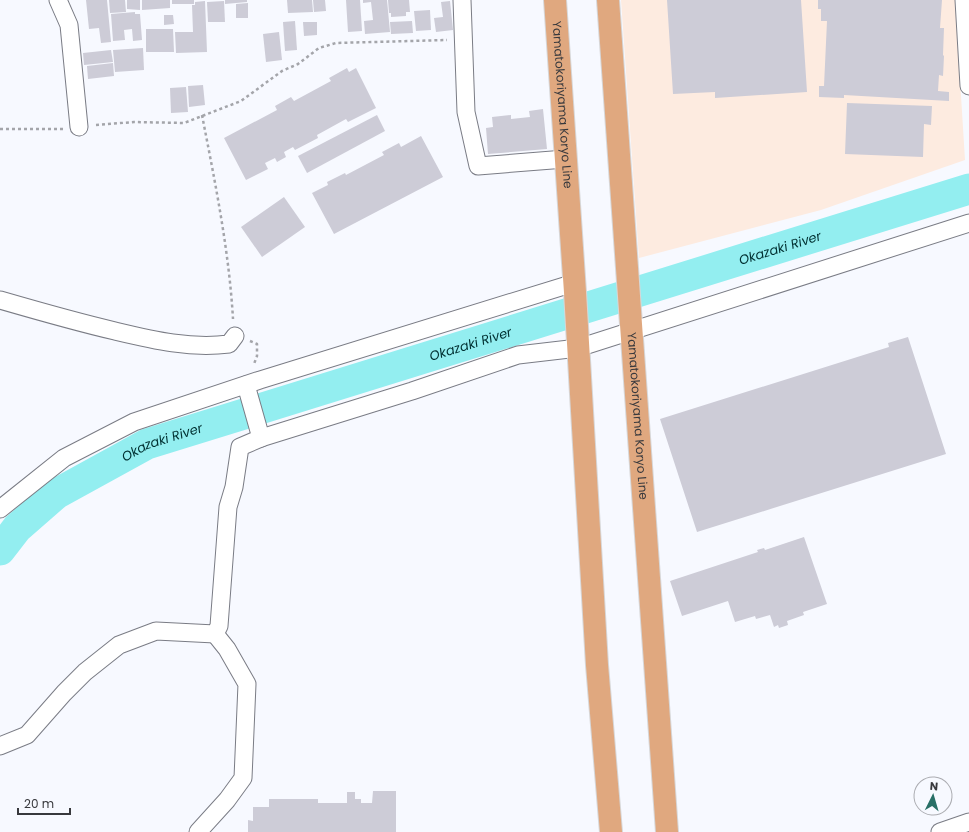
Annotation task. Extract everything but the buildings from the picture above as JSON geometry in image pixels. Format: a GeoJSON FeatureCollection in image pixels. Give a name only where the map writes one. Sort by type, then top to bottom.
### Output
{"type":"FeatureCollection","features":[{"type":"Feature","properties":{"kind":"main road","name":"Yamatokoriyama Koryo Line"},"geometry":{"type":"LineString","coordinates":[[555,0],[597,665],[611,832]]}},
{"type":"Feature","properties":{"kind":"main road","name":"Yamatokoriyama Koryo Line"},"geometry":{"type":"LineString","coordinates":[[608,0],[666,832]]}},
{"type":"Feature","properties":{"kind":"street"},"geometry":{"type":"LineString","coordinates":[[58,0],[69,25],[79,126]]}},
{"type":"Feature","properties":{"kind":"street"},"geometry":{"type":"LineString","coordinates":[[462,0],[466,112],[478,166],[565,159]]}},
{"type":"Feature","properties":{"kind":"street"},"geometry":{"type":"LineString","coordinates":[[964,0],[969,86]]}},
{"type":"Feature","properties":{"kind":"street"},"geometry":{"type":"LineString","coordinates":[[214,634],[220,626],[228,507],[234,487],[240,447],[261,438],[412,391],[518,355],[577,343],[969,223]]}},
{"type":"Feature","properties":{"kind":"street"},"geometry":{"type":"LineString","coordinates":[[0,509],[64,458],[108,434],[134,422],[246,386],[260,380],[574,288]]}},
{"type":"Feature","properties":{"kind":"street"},"geometry":{"type":"LineString","coordinates":[[0,300],[57,317],[180,345],[211,346],[229,344],[234,336]]}},
{"type":"Feature","properties":{"kind":"street"},"geometry":{"type":"LineString","coordinates":[[246,386],[261,438]]}},
{"type":"Feature","properties":{"kind":"street"},"geometry":{"type":"LineString","coordinates":[[0,746],[27,735],[64,693],[85,672],[119,645],[156,631],[214,634],[227,649],[247,684],[243,778],[227,800],[198,832]]}},
{"type":"Feature","properties":{"kind":"street"},"geometry":{"type":"LineString","coordinates":[[940,832],[969,822]]}},
{"type":"Feature","properties":{"kind":"path"},"geometry":{"type":"LineString","coordinates":[[0,128],[68,129],[79,126],[134,122],[184,123],[241,101],[282,70],[298,64],[319,48],[336,43],[464,40]]}},
{"type":"Feature","properties":{"kind":"path"},"geometry":{"type":"LineString","coordinates":[[202,115],[220,211],[232,291],[234,336],[257,344],[257,356],[246,386]]}},
{"type":"Feature","properties":{"kind":"shaded area"},"geometry":{"type":"Polygon","coordinates":[[[621,0],[955,0],[965,160],[821,210],[639,258],[621,0]]]}},
{"type":"Feature","properties":{"kind":"waterway","name":"Okazaki River"},"geometry":{"type":"LineString","coordinates":[[0,550],[17,528],[56,494],[147,444],[969,189]]}}]}
